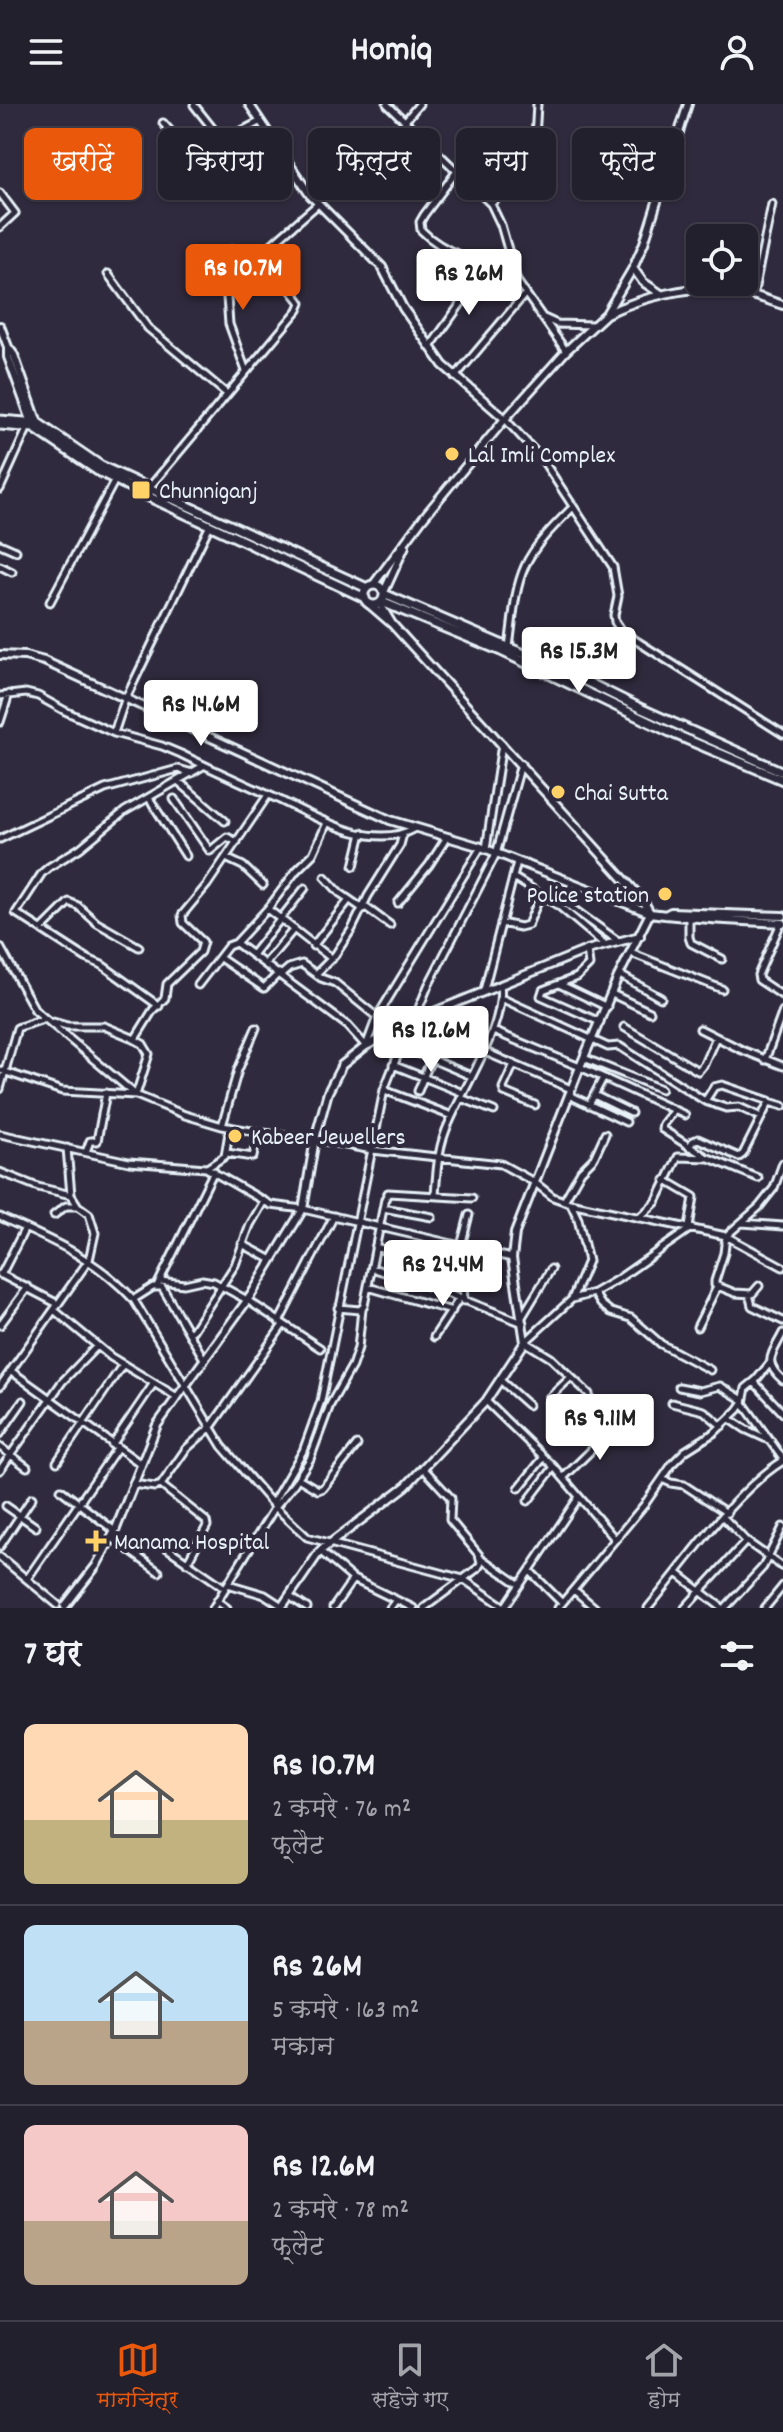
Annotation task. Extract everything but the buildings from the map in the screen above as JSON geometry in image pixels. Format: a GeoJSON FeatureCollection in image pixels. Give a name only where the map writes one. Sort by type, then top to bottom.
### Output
{"type":"FeatureCollection","features":[{"type":"Feature","properties":{"kind":"main road"},"geometry":{"type":"LineString","coordinates":[[0,422],[35,427],[210,525],[378,599],[505,647],[783,780]]}},
{"type":"Feature","properties":{"kind":"main road"},"geometry":{"type":"LineString","coordinates":[[35,427],[115,480],[370,587],[379,587],[378,599]]}},
{"type":"Feature","properties":{"kind":"main road"},"geometry":{"type":"LineString","coordinates":[[370,587],[378,599]]}},
{"type":"Feature","properties":{"kind":"main road"},"geometry":{"type":"LineString","coordinates":[[725,752],[783,772]]}},
{"type":"Feature","properties":{"kind":"street"},"geometry":{"type":"LineString","coordinates":[[249,104],[318,204],[382,267],[403,308],[430,347],[455,377],[505,419],[537,453],[615,572],[618,596],[614,615],[621,631],[783,734]]}},
{"type":"Feature","properties":{"kind":"street"},"geometry":{"type":"LineString","coordinates":[[387,104],[456,170]]}},
{"type":"Feature","properties":{"kind":"street"},"geometry":{"type":"LineString","coordinates":[[406,120],[419,104]]}},
{"type":"Feature","properties":{"kind":"street"},"geometry":{"type":"LineString","coordinates":[[491,204],[534,157],[537,104]]}},
{"type":"Feature","properties":{"kind":"street"},"geometry":{"type":"LineString","coordinates":[[606,314],[644,243],[688,104]]}},
{"type":"Feature","properties":{"kind":"street"},"geometry":{"type":"LineString","coordinates":[[194,105],[212,128]]}},
{"type":"Feature","properties":{"kind":"street"},"geometry":{"type":"LineString","coordinates":[[248,128],[259,122]]}},
{"type":"Feature","properties":{"kind":"street"},"geometry":{"type":"LineString","coordinates":[[163,123],[167,128]]}},
{"type":"Feature","properties":{"kind":"street"},"geometry":{"type":"LineString","coordinates":[[456,172],[424,215],[420,222],[421,230],[464,258],[514,270]]}},
{"type":"Feature","properties":{"kind":"street"},"geometry":{"type":"LineString","coordinates":[[0,193],[15,213],[0,227]]}},
{"type":"Feature","properties":{"kind":"street"},"geometry":{"type":"LineString","coordinates":[[487,200],[501,225],[514,270],[525,294],[566,351]]}},
{"type":"Feature","properties":{"kind":"street"},"geometry":{"type":"LineString","coordinates":[[147,492],[301,306],[265,257],[268,249],[318,204]]}},
{"type":"Feature","properties":{"kind":"street"},"geometry":{"type":"LineString","coordinates":[[758,272],[772,204]]}},
{"type":"Feature","properties":{"kind":"street"},"geometry":{"type":"LineString","coordinates":[[233,249],[220,270],[226,284],[229,324],[246,372]]}},
{"type":"Feature","properties":{"kind":"street"},"geometry":{"type":"LineString","coordinates":[[633,268],[643,282],[661,294]]}},
{"type":"Feature","properties":{"kind":"street"},"geometry":{"type":"LineString","coordinates":[[430,347],[484,271]]}},
{"type":"Feature","properties":{"kind":"street"},"geometry":{"type":"LineString","coordinates":[[108,274],[148,328],[227,394]]}},
{"type":"Feature","properties":{"kind":"street"},"geometry":{"type":"LineString","coordinates":[[370,587],[505,419],[593,325],[606,314],[633,302],[661,294],[686,292]]}},
{"type":"Feature","properties":{"kind":"street"},"geometry":{"type":"LineString","coordinates":[[455,377],[525,294]]}},
{"type":"Feature","properties":{"kind":"street"},"geometry":{"type":"LineString","coordinates":[[753,296],[783,305]]}},
{"type":"Feature","properties":{"kind":"street"},"geometry":{"type":"LineString","coordinates":[[543,318],[557,324],[593,325]]}},
{"type":"Feature","properties":{"kind":"street"},"geometry":{"type":"LineString","coordinates":[[0,326],[8,347],[8,357],[35,427],[0,489]]}},
{"type":"Feature","properties":{"kind":"street"},"geometry":{"type":"LineString","coordinates":[[50,602],[115,480]]}},
{"type":"Feature","properties":{"kind":"street"},"geometry":{"type":"LineString","coordinates":[[505,647],[524,568],[554,526],[573,507]]}},
{"type":"Feature","properties":{"kind":"street"},"geometry":{"type":"LineString","coordinates":[[114,733],[125,700],[210,525]]}},
{"type":"Feature","properties":{"kind":"street"},"geometry":{"type":"LineString","coordinates":[[406,542],[378,599],[392,624],[643,900],[650,913]]}},
{"type":"Feature","properties":{"kind":"street"},"geometry":{"type":"LineString","coordinates":[[0,544],[16,551]]}},
{"type":"Feature","properties":{"kind":"street"},"geometry":{"type":"LineString","coordinates":[[0,566],[12,572]]}},
{"type":"Feature","properties":{"kind":"street"},"geometry":{"type":"LineString","coordinates":[[0,655],[44,661],[390,820],[483,848],[650,913],[689,918],[782,921]]}},
{"type":"Feature","properties":{"kind":"street"},"geometry":{"type":"LineString","coordinates":[[0,722],[9,693]]}},
{"type":"Feature","properties":{"kind":"street"},"geometry":{"type":"LineString","coordinates":[[0,696],[26,693],[38,696],[114,733],[162,746],[327,823],[382,836],[403,834],[415,827]]}},
{"type":"Feature","properties":{"kind":"street"},"geometry":{"type":"LineString","coordinates":[[366,1046],[377,1017],[483,848],[502,743]]}},
{"type":"Feature","properties":{"kind":"street"},"geometry":{"type":"LineString","coordinates":[[213,1608],[274,1506],[313,1426],[327,1377],[338,1308],[384,1090],[411,1021],[496,854],[521,764]]}},
{"type":"Feature","properties":{"kind":"street"},"geometry":{"type":"LineString","coordinates":[[159,1006],[102,965],[16,913],[42,873],[80,848],[125,811],[204,765]]}},
{"type":"Feature","properties":{"kind":"street"},"geometry":{"type":"LineString","coordinates":[[0,839],[105,789],[178,769],[192,773]]}},
{"type":"Feature","properties":{"kind":"street"},"geometry":{"type":"LineString","coordinates":[[178,781],[225,821]]}},
{"type":"Feature","properties":{"kind":"street"},"geometry":{"type":"LineString","coordinates":[[132,1038],[135,1039],[153,1010],[165,998],[167,984],[200,952],[203,942],[183,923],[182,915],[226,858],[268,795]]}},
{"type":"Feature","properties":{"kind":"street"},"geometry":{"type":"LineString","coordinates":[[149,798],[186,856]]}},
{"type":"Feature","properties":{"kind":"street"},"geometry":{"type":"LineString","coordinates":[[174,799],[210,851],[227,837],[237,842]]}},
{"type":"Feature","properties":{"kind":"street"},"geometry":{"type":"LineString","coordinates":[[198,985],[231,943],[236,943],[268,909],[313,854],[327,823]]}},
{"type":"Feature","properties":{"kind":"street"},"geometry":{"type":"LineString","coordinates":[[354,866],[362,833]]}},
{"type":"Feature","properties":{"kind":"street"},"geometry":{"type":"LineString","coordinates":[[316,974],[332,959],[400,845],[403,834]]}},
{"type":"Feature","properties":{"kind":"street"},"geometry":{"type":"LineString","coordinates":[[398,903],[447,837]]}},
{"type":"Feature","properties":{"kind":"street"},"geometry":{"type":"LineString","coordinates":[[226,858],[243,866],[263,885]]}},
{"type":"Feature","properties":{"kind":"street"},"geometry":{"type":"LineString","coordinates":[[484,990],[517,862]]}},
{"type":"Feature","properties":{"kind":"street"},"geometry":{"type":"LineString","coordinates":[[325,877],[349,900],[390,925]]}},
{"type":"Feature","properties":{"kind":"street"},"geometry":{"type":"LineString","coordinates":[[513,877],[559,906],[604,944]]}},
{"type":"Feature","properties":{"kind":"street"},"geometry":{"type":"LineString","coordinates":[[572,884],[565,903],[618,941]]}},
{"type":"Feature","properties":{"kind":"street"},"geometry":{"type":"LineString","coordinates":[[252,955],[305,888]]}},
{"type":"Feature","properties":{"kind":"street"},"geometry":{"type":"LineString","coordinates":[[501,923],[520,927],[528,925],[541,894]]}},
{"type":"Feature","properties":{"kind":"street"},"geometry":{"type":"LineString","coordinates":[[313,946],[349,900]]}},
{"type":"Feature","properties":{"kind":"street"},"geometry":{"type":"LineString","coordinates":[[42,929],[69,902],[97,923],[139,947]]}},
{"type":"Feature","properties":{"kind":"street"},"geometry":{"type":"LineString","coordinates":[[268,909],[332,959]]}},
{"type":"Feature","properties":{"kind":"street"},"geometry":{"type":"LineString","coordinates":[[665,915],[685,912],[782,921]]}},
{"type":"Feature","properties":{"kind":"street"},"geometry":{"type":"LineString","coordinates":[[525,1342],[512,1258],[515,1233],[580,1067],[650,913]]}},
{"type":"Feature","properties":{"kind":"street"},"geometry":{"type":"LineString","coordinates":[[689,918],[691,943],[722,959]]}},
{"type":"Feature","properties":{"kind":"street"},"geometry":{"type":"LineString","coordinates":[[782,921],[758,975],[759,980],[783,996]]}},
{"type":"Feature","properties":{"kind":"street"},"geometry":{"type":"LineString","coordinates":[[265,964],[294,929]]}},
{"type":"Feature","properties":{"kind":"street"},"geometry":{"type":"LineString","coordinates":[[0,1557],[61,1607],[96,1566],[114,1534],[157,1425],[247,1300],[303,1209],[315,1139],[335,1075],[342,1065],[366,1046],[411,1021],[587,950],[640,936]]}},
{"type":"Feature","properties":{"kind":"street"},"geometry":{"type":"LineString","coordinates":[[236,943],[348,1026],[366,1046]]}},
{"type":"Feature","properties":{"kind":"street"},"geometry":{"type":"LineString","coordinates":[[0,947],[35,1010],[136,1095],[222,1126],[372,1150],[501,1164],[534,1182],[553,1197],[726,1236],[783,1267]]}},
{"type":"Feature","properties":{"kind":"street"},"geometry":{"type":"LineString","coordinates":[[587,950],[590,958],[588,968],[577,977],[543,990],[541,996],[600,1022]]}},
{"type":"Feature","properties":{"kind":"street"},"geometry":{"type":"LineString","coordinates":[[631,953],[722,989]]}},
{"type":"Feature","properties":{"kind":"street"},"geometry":{"type":"LineString","coordinates":[[220,958],[264,988],[280,974],[300,964],[335,983],[377,1017]]}},
{"type":"Feature","properties":{"kind":"street"},"geometry":{"type":"LineString","coordinates":[[620,975],[661,998]]}},
{"type":"Feature","properties":{"kind":"street"},"geometry":{"type":"LineString","coordinates":[[435,1195],[438,1156],[452,1116],[493,1031],[503,999],[500,984]]}},
{"type":"Feature","properties":{"kind":"street"},"geometry":{"type":"LineString","coordinates":[[558,984],[607,1007]]}},
{"type":"Feature","properties":{"kind":"street"},"geometry":{"type":"LineString","coordinates":[[612,994],[650,1012]]}},
{"type":"Feature","properties":{"kind":"street"},"geometry":{"type":"LineString","coordinates":[[503,999],[608,1047],[619,1046],[705,1101],[726,1108],[739,1107],[761,1117]]}},
{"type":"Feature","properties":{"kind":"street"},"geometry":{"type":"LineString","coordinates":[[765,1060],[783,1011]]}},
{"type":"Feature","properties":{"kind":"street"},"geometry":{"type":"LineString","coordinates":[[0,1089],[17,1028],[48,1020],[67,1026],[104,1026],[143,1044],[149,1054],[136,1095]]}},
{"type":"Feature","properties":{"kind":"street"},"geometry":{"type":"LineString","coordinates":[[624,1027],[698,1071],[716,1037]]}},
{"type":"Feature","properties":{"kind":"street"},"geometry":{"type":"LineString","coordinates":[[222,1126],[238,1070],[256,1028]]}},
{"type":"Feature","properties":{"kind":"street"},"geometry":{"type":"LineString","coordinates":[[700,1029],[783,1066]]}},
{"type":"Feature","properties":{"kind":"street"},"geometry":{"type":"LineString","coordinates":[[493,1031],[685,1115]]}},
{"type":"Feature","properties":{"kind":"street"},"geometry":{"type":"LineString","coordinates":[[401,1046],[471,1076]]}},
{"type":"Feature","properties":{"kind":"street"},"geometry":{"type":"LineString","coordinates":[[483,1051],[626,1122]]}},
{"type":"Feature","properties":{"kind":"street"},"geometry":{"type":"LineString","coordinates":[[584,1058],[661,1089]]}},
{"type":"Feature","properties":{"kind":"street"},"geometry":{"type":"LineString","coordinates":[[418,1091],[431,1059]]}},
{"type":"Feature","properties":{"kind":"street"},"geometry":{"type":"LineString","coordinates":[[514,1064],[504,1092],[535,1105]]}},
{"type":"Feature","properties":{"kind":"street"},"geometry":{"type":"LineString","coordinates":[[393,1065],[494,1111]]}},
{"type":"Feature","properties":{"kind":"street"},"geometry":{"type":"LineString","coordinates":[[3,1070],[62,1091],[136,1095]]}},
{"type":"Feature","properties":{"kind":"street"},"geometry":{"type":"LineString","coordinates":[[589,1105],[603,1078]]}},
{"type":"Feature","properties":{"kind":"street"},"geometry":{"type":"LineString","coordinates":[[705,1101],[714,1087],[722,1085],[783,1106]]}},
{"type":"Feature","properties":{"kind":"street"},"geometry":{"type":"LineString","coordinates":[[384,1090],[452,1116]]}},
{"type":"Feature","properties":{"kind":"street"},"geometry":{"type":"LineString","coordinates":[[86,1152],[90,1141],[97,1141],[106,1093]]}},
{"type":"Feature","properties":{"kind":"street"},"geometry":{"type":"LineString","coordinates":[[594,1095],[631,1113]]}},
{"type":"Feature","properties":{"kind":"street"},"geometry":{"type":"LineString","coordinates":[[689,1147],[698,1139],[739,1157],[771,1101]]}},
{"type":"Feature","properties":{"kind":"street"},"geometry":{"type":"LineString","coordinates":[[674,1110],[662,1129],[707,1157],[758,1178]]}},
{"type":"Feature","properties":{"kind":"street"},"geometry":{"type":"LineString","coordinates":[[206,1168],[227,1153],[230,1127]]}},
{"type":"Feature","properties":{"kind":"street"},"geometry":{"type":"LineString","coordinates":[[227,1153],[253,1157],[258,1132]]}},
{"type":"Feature","properties":{"kind":"street"},"geometry":{"type":"LineString","coordinates":[[0,1134],[129,1162],[206,1168],[280,1207],[303,1209],[512,1258]]}},
{"type":"Feature","properties":{"kind":"street"},"geometry":{"type":"LineString","coordinates":[[567,1202],[581,1171],[594,1158],[605,1134]]}},
{"type":"Feature","properties":{"kind":"street"},"geometry":{"type":"LineString","coordinates":[[0,1386],[89,1260],[95,1233],[89,1214],[78,1206],[71,1195],[67,1148]]}},
{"type":"Feature","properties":{"kind":"street"},"geometry":{"type":"LineString","coordinates":[[639,1218],[656,1202],[678,1157],[707,1157]]}},
{"type":"Feature","properties":{"kind":"street"},"geometry":{"type":"LineString","coordinates":[[697,1327],[717,1287],[715,1281],[726,1236],[759,1207],[774,1188],[783,1163]]}},
{"type":"Feature","properties":{"kind":"street"},"geometry":{"type":"LineString","coordinates":[[159,1284],[214,1171]]}},
{"type":"Feature","properties":{"kind":"street"},"geometry":{"type":"LineString","coordinates":[[0,1172],[38,1187],[71,1195]]}},
{"type":"Feature","properties":{"kind":"street"},"geometry":{"type":"LineString","coordinates":[[572,1299],[594,1293],[646,1261],[690,1227],[694,1197],[665,1180]]}},
{"type":"Feature","properties":{"kind":"street"},"geometry":{"type":"LineString","coordinates":[[274,1506],[298,1478],[313,1451],[334,1396],[352,1366],[388,1193],[472,1198]]}},
{"type":"Feature","properties":{"kind":"street"},"geometry":{"type":"LineString","coordinates":[[189,1333],[235,1265],[264,1201]]}},
{"type":"Feature","properties":{"kind":"street"},"geometry":{"type":"LineString","coordinates":[[167,1548],[226,1586],[265,1595],[282,1607],[320,1551],[406,1486],[486,1401],[525,1342],[572,1299],[587,1267],[588,1255],[578,1219],[567,1202]]}},
{"type":"Feature","properties":{"kind":"street"},"geometry":{"type":"LineString","coordinates":[[54,1215],[66,1206],[78,1206]]}},
{"type":"Feature","properties":{"kind":"street"},"geometry":{"type":"LineString","coordinates":[[383,1208],[432,1217]]}},
{"type":"Feature","properties":{"kind":"street"},"geometry":{"type":"LineString","coordinates":[[434,1337],[461,1300],[461,1246],[469,1215]]}},
{"type":"Feature","properties":{"kind":"street"},"geometry":{"type":"LineString","coordinates":[[133,1484],[161,1485],[186,1449],[211,1427],[281,1324],[334,1216]]}},
{"type":"Feature","properties":{"kind":"street"},"geometry":{"type":"LineString","coordinates":[[0,1217],[89,1260],[134,1300],[222,1446],[274,1506],[307,1537],[463,1579],[505,1608],[579,1497]]}},
{"type":"Feature","properties":{"kind":"street"},"geometry":{"type":"LineString","coordinates":[[741,1223],[783,1226]]}},
{"type":"Feature","properties":{"kind":"street"},"geometry":{"type":"LineString","coordinates":[[25,1228],[1,1275],[28,1287],[56,1307],[97,1346],[177,1397]]}},
{"type":"Feature","properties":{"kind":"street"},"geometry":{"type":"LineString","coordinates":[[242,1244],[272,1260]]}},
{"type":"Feature","properties":{"kind":"street"},"geometry":{"type":"LineString","coordinates":[[375,1247],[463,1272]]}},
{"type":"Feature","properties":{"kind":"street"},"geometry":{"type":"LineString","coordinates":[[372,1268],[522,1321]]}},
{"type":"Feature","properties":{"kind":"street"},"geometry":{"type":"LineString","coordinates":[[522,1321],[551,1269]]}},
{"type":"Feature","properties":{"kind":"street"},"geometry":{"type":"LineString","coordinates":[[134,1300],[159,1284],[189,1284],[206,1280],[247,1300],[320,1348]]}},
{"type":"Feature","properties":{"kind":"street"},"geometry":{"type":"LineString","coordinates":[[159,1284],[204,1359]]}},
{"type":"Feature","properties":{"kind":"street"},"geometry":{"type":"LineString","coordinates":[[717,1287],[749,1294],[759,1286]]}},
{"type":"Feature","properties":{"kind":"street"},"geometry":{"type":"LineString","coordinates":[[0,1325],[28,1287]]}},
{"type":"Feature","properties":{"kind":"street"},"geometry":{"type":"LineString","coordinates":[[368,1287],[452,1311]]}},
{"type":"Feature","properties":{"kind":"street"},"geometry":{"type":"LineString","coordinates":[[594,1293],[601,1304],[616,1316],[631,1318],[661,1344],[710,1370]]}},
{"type":"Feature","properties":{"kind":"street"},"geometry":{"type":"LineString","coordinates":[[749,1294],[752,1306],[783,1321]]}},
{"type":"Feature","properties":{"kind":"street"},"geometry":{"type":"LineString","coordinates":[[338,1308],[362,1309]]}},
{"type":"Feature","properties":{"kind":"street"},"geometry":{"type":"LineString","coordinates":[[530,1571],[560,1606],[644,1505],[673,1463],[730,1419],[743,1402],[746,1388],[770,1363],[783,1333]]}},
{"type":"Feature","properties":{"kind":"street"},"geometry":{"type":"LineString","coordinates":[[525,1342],[551,1358],[589,1394]]}},
{"type":"Feature","properties":{"kind":"street"},"geometry":{"type":"LineString","coordinates":[[0,1470],[62,1382],[97,1346]]}},
{"type":"Feature","properties":{"kind":"street"},"geometry":{"type":"LineString","coordinates":[[770,1363],[771,1369],[783,1380]]}},
{"type":"Feature","properties":{"kind":"street"},"geometry":{"type":"LineString","coordinates":[[57,1462],[123,1364]]}},
{"type":"Feature","properties":{"kind":"street"},"geometry":{"type":"LineString","coordinates":[[11,1371],[141,1464]]}},
{"type":"Feature","properties":{"kind":"street"},"geometry":{"type":"LineString","coordinates":[[549,1398],[571,1377]]}},
{"type":"Feature","properties":{"kind":"street"},"geometry":{"type":"LineString","coordinates":[[500,1380],[528,1405]]}},
{"type":"Feature","properties":{"kind":"street"},"geometry":{"type":"LineString","coordinates":[[756,1380],[758,1387],[783,1413]]}},
{"type":"Feature","properties":{"kind":"street"},"geometry":{"type":"LineString","coordinates":[[27,1579],[80,1503],[154,1383]]}},
{"type":"Feature","properties":{"kind":"street"},"geometry":{"type":"LineString","coordinates":[[648,1608],[725,1515],[761,1477],[783,1460],[743,1402],[720,1386],[704,1391],[679,1387]]}},
{"type":"Feature","properties":{"kind":"street"},"geometry":{"type":"LineString","coordinates":[[0,1434],[23,1401]]}},
{"type":"Feature","properties":{"kind":"street"},"geometry":{"type":"LineString","coordinates":[[486,1401],[564,1477],[615,1539]]}},
{"type":"Feature","properties":{"kind":"street"},"geometry":{"type":"LineString","coordinates":[[672,1403],[704,1411],[722,1426]]}},
{"type":"Feature","properties":{"kind":"street"},"geometry":{"type":"LineString","coordinates":[[730,1419],[771,1441]]}},
{"type":"Feature","properties":{"kind":"street"},"geometry":{"type":"LineString","coordinates":[[564,1477],[616,1426]]}},
{"type":"Feature","properties":{"kind":"street"},"geometry":{"type":"LineString","coordinates":[[298,1478],[318,1490],[323,1488],[357,1445]]}},
{"type":"Feature","properties":{"kind":"street"},"geometry":{"type":"LineString","coordinates":[[0,1447],[27,1467]]}},
{"type":"Feature","properties":{"kind":"street"},"geometry":{"type":"LineString","coordinates":[[519,1488],[544,1457]]}},
{"type":"Feature","properties":{"kind":"street"},"geometry":{"type":"LineString","coordinates":[[528,1501],[554,1467]]}},
{"type":"Feature","properties":{"kind":"street"},"geometry":{"type":"LineString","coordinates":[[423,1468],[451,1498],[450,1520],[481,1559],[520,1585]]}},
{"type":"Feature","properties":{"kind":"street"},"geometry":{"type":"LineString","coordinates":[[662,1479],[684,1485],[725,1515],[746,1541],[783,1567]]}},
{"type":"Feature","properties":{"kind":"street"},"geometry":{"type":"LineString","coordinates":[[161,1485],[206,1521],[207,1526],[187,1563]]}},
{"type":"Feature","properties":{"kind":"street"},"geometry":{"type":"LineString","coordinates":[[61,1490],[159,1572]]}},
{"type":"Feature","properties":{"kind":"street"},"geometry":{"type":"LineString","coordinates":[[0,1546],[32,1498]]}},
{"type":"Feature","properties":{"kind":"street"},"geometry":{"type":"LineString","coordinates":[[6,1506],[36,1527]]}},
{"type":"Feature","properties":{"kind":"street"},"geometry":{"type":"LineString","coordinates":[[677,1573],[724,1608],[756,1576],[783,1529]]}},
{"type":"Feature","properties":{"kind":"street"},"geometry":{"type":"LineString","coordinates":[[0,1531],[7,1536]]}},
{"type":"Feature","properties":{"kind":"street"},"geometry":{"type":"LineString","coordinates":[[687,1607],[746,1541]]}},
{"type":"Feature","properties":{"kind":"street"},"geometry":{"type":"LineString","coordinates":[[320,1551],[353,1579],[413,1608]]}},
{"type":"Feature","properties":{"kind":"street"},"geometry":{"type":"LineString","coordinates":[[424,1608],[478,1568],[481,1559]]}},
{"type":"Feature","properties":{"kind":"street"},"geometry":{"type":"LineString","coordinates":[[333,1608],[353,1579]]}},
{"type":"Feature","properties":{"kind":"street"},"geometry":{"type":"LineString","coordinates":[[765,1608],[783,1586]]}},
{"type":"Feature","properties":{"kind":"street"},"geometry":{"type":"LineString","coordinates":[[574,1590],[595,1608]]}},
{"type":"Feature","properties":{"kind":"street"},"geometry":{"type":"LineString","coordinates":[[289,1596],[307,1608]]}},
{"type":"Feature","properties":{"kind":"street"},"geometry":{"type":"LineString","coordinates":[[390,1608],[396,1600]]}},
{"type":"Feature","properties":{"kind":"street"},"geometry":{"type":"LineString","coordinates":[[217,1601],[227,1608]]}},
{"type":"Feature","properties":{"kind":"place","name":"Lal Imli Complex"},"geometry":{"type":"Point","coordinates":[452,454]}},
{"type":"Feature","properties":{"kind":"place","name":"Chunniganj"},"geometry":{"type":"Point","coordinates":[141,490]}},
{"type":"Feature","properties":{"kind":"place","name":"Chai Sutta"},"geometry":{"type":"Point","coordinates":[558,792]}},
{"type":"Feature","properties":{"kind":"place","name":"Police station"},"geometry":{"type":"Point","coordinates":[665,894]}},
{"type":"Feature","properties":{"kind":"place","name":"Kabeer Jewellers"},"geometry":{"type":"Point","coordinates":[235,1136]}},
{"type":"Feature","properties":{"kind":"place","name":"Manama Hospital"},"geometry":{"type":"Point","coordinates":[96,1541]}}]}
